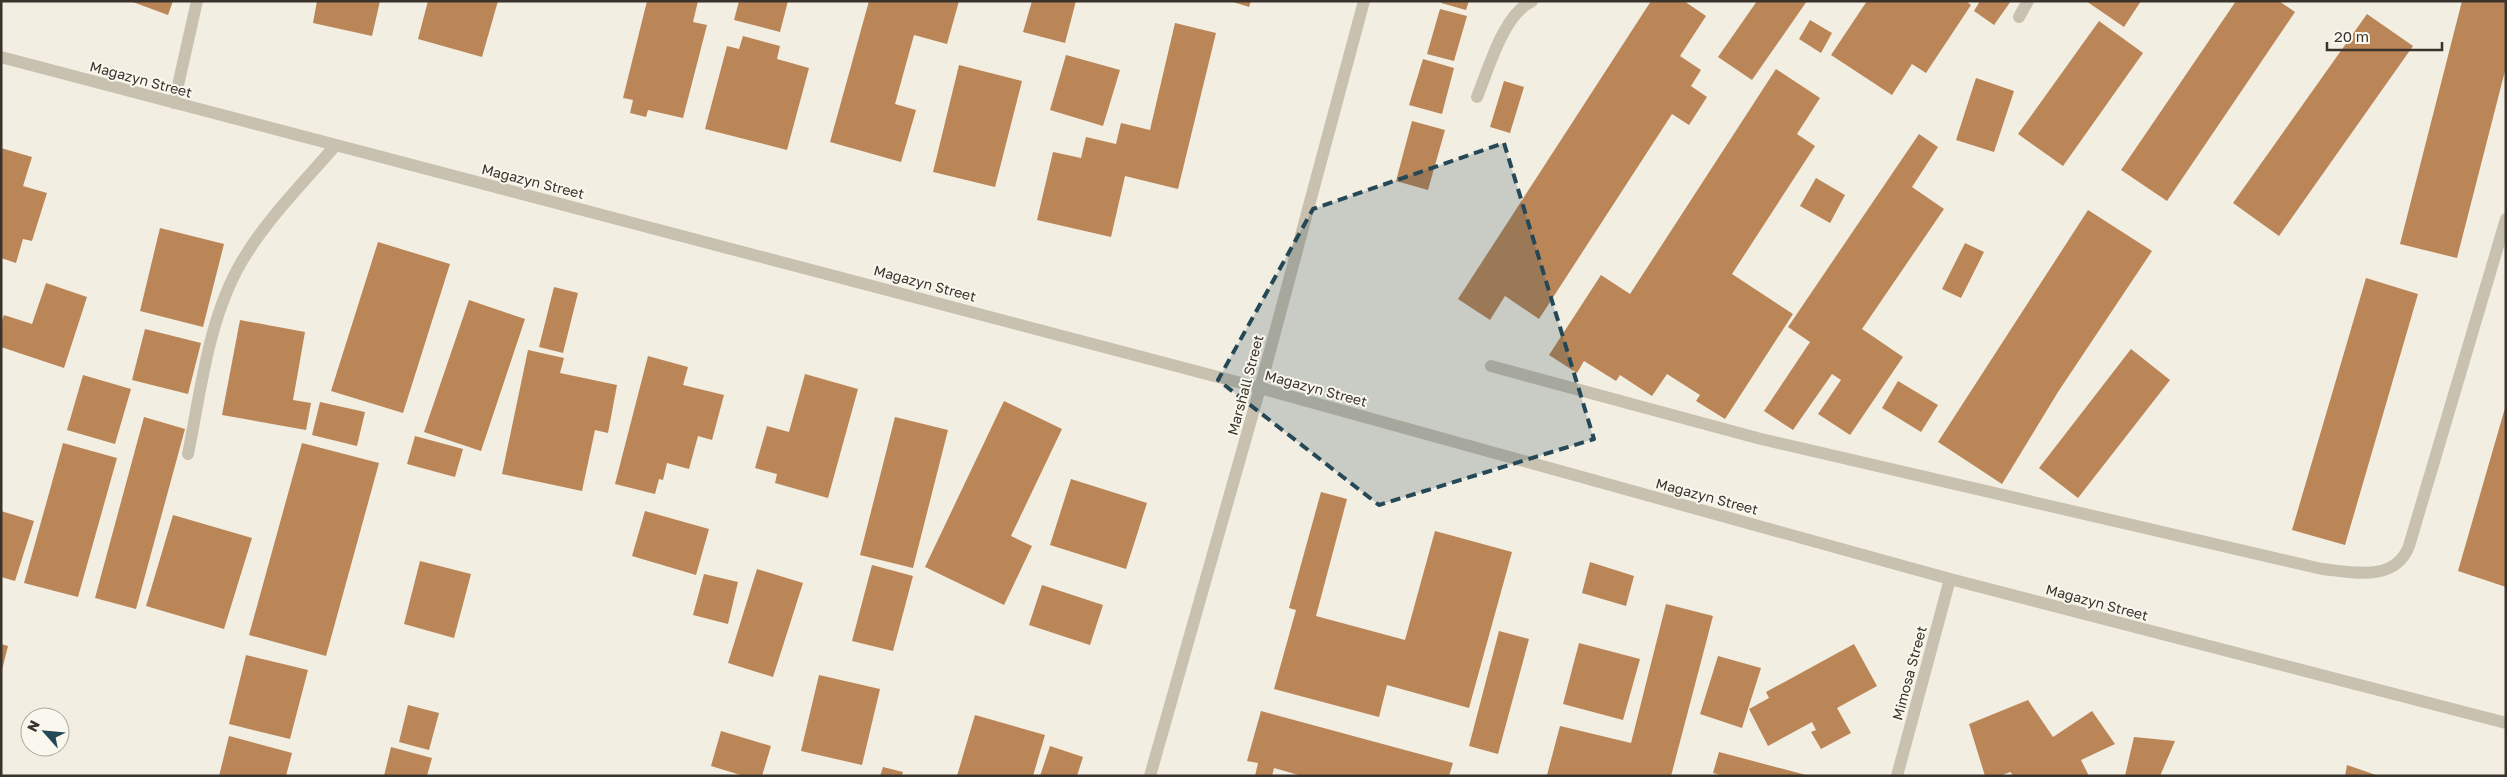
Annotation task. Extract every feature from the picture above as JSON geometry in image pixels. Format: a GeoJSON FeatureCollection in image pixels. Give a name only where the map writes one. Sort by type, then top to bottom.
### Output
{"type":"FeatureCollection","features":[{"type":"Feature","properties":{"kind":"street"},"geometry":{"type":"LineString","coordinates":[[174,103],[197,1]]}},
{"type":"Feature","properties":{"kind":"street","name":"Marshall Street"},"geometry":{"type":"LineString","coordinates":[[1150,776],[1260,388],[1364,1]]}},
{"type":"Feature","properties":{"kind":"street"},"geometry":{"type":"LineString","coordinates":[[1477,97],[1510,20],[1522,6],[1532,1]]}},
{"type":"Feature","properties":{"kind":"street"},"geometry":{"type":"LineString","coordinates":[[2019,17],[2028,1]]}},
{"type":"Feature","properties":{"kind":"street","name":"Magazyn Street"},"geometry":{"type":"LineString","coordinates":[[1,57],[1260,388],[1950,579],[2506,723]]}},
{"type":"Feature","properties":{"kind":"street"},"geometry":{"type":"LineString","coordinates":[[188,454],[210,345],[220,310],[242,262],[270,221],[335,146]]}},
{"type":"Feature","properties":{"kind":"street"},"geometry":{"type":"LineString","coordinates":[[1491,366],[1761,440],[2322,570],[2361,574],[2378,573],[2400,559],[2409,546],[2506,219]]}},
{"type":"Feature","properties":{"kind":"street","name":"Mimosa Street"},"geometry":{"type":"LineString","coordinates":[[1897,776],[1950,579]]}},
{"type":"Feature","properties":{"kind":"highlighted area"},"geometry":{"type":"Polygon","coordinates":[[[1504,143],[1594,439],[1379,505],[1218,380],[1313,209],[1504,143]]]}},
{"type":"Feature","properties":{"kind":"building"},"geometry":{"type":"Polygon","coordinates":[[[130,1],[173,1],[168,15],[130,1]]]}},
{"type":"Feature","properties":{"kind":"building"},"geometry":{"type":"Polygon","coordinates":[[[317,1],[380,1],[372,36],[313,23],[317,1]]]}},
{"type":"Feature","properties":{"kind":"building"},"geometry":{"type":"Polygon","coordinates":[[[428,1],[498,1],[482,57],[418,39],[428,1]]]}},
{"type":"Feature","properties":{"kind":"building"},"geometry":{"type":"Polygon","coordinates":[[[647,1],[698,1],[693,22],[707,25],[683,118],[648,110],[646,117],[630,113],[633,100],[623,98],[647,1]]]}},
{"type":"Feature","properties":{"kind":"building"},"geometry":{"type":"Polygon","coordinates":[[[739,1],[788,1],[780,32],[734,20],[739,1]]]}},
{"type":"Feature","properties":{"kind":"building"},"geometry":{"type":"Polygon","coordinates":[[[869,1],[959,1],[947,44],[914,35],[895,104],[916,110],[901,162],[830,142],[869,1]]]}},
{"type":"Feature","properties":{"kind":"building"},"geometry":{"type":"Polygon","coordinates":[[[1032,1],[1076,1],[1065,43],[1023,32],[1032,1]]]}},
{"type":"Feature","properties":{"kind":"building"},"geometry":{"type":"Polygon","coordinates":[[[1230,1],[1251,1],[1249,7],[1230,1]]]}},
{"type":"Feature","properties":{"kind":"building"},"geometry":{"type":"Polygon","coordinates":[[[1442,1],[1469,1],[1466,10],[1441,3],[1442,1]]]}},
{"type":"Feature","properties":{"kind":"building"},"geometry":{"type":"Polygon","coordinates":[[[1651,1],[1684,1],[1706,16],[1680,56],[1701,70],[1691,86],[1707,97],[1689,125],[1672,114],[1539,319],[1505,296],[1490,320],[1458,299],[1651,1]]]}},
{"type":"Feature","properties":{"kind":"building"},"geometry":{"type":"Polygon","coordinates":[[[1757,1],[1807,1],[1752,80],[1718,57],[1757,1]]]}},
{"type":"Feature","properties":{"kind":"building"},"geometry":{"type":"Polygon","coordinates":[[[1867,1],[1966,1],[1971,5],[1926,73],[1912,64],[1892,95],[1831,55],[1867,1]]]}},
{"type":"Feature","properties":{"kind":"building"},"geometry":{"type":"Polygon","coordinates":[[[1980,1],[2011,1],[1994,25],[1974,11],[1980,1]]]}},
{"type":"Feature","properties":{"kind":"building"},"geometry":{"type":"Polygon","coordinates":[[[2086,1],[2141,1],[2124,27],[2086,1]]]}},
{"type":"Feature","properties":{"kind":"building"},"geometry":{"type":"Polygon","coordinates":[[[2236,1],[2279,1],[2295,12],[2167,201],[2121,170],[2236,1]]]}},
{"type":"Feature","properties":{"kind":"building"},"geometry":{"type":"Polygon","coordinates":[[[2462,1],[2506,1],[2506,67],[2457,258],[2400,244],[2462,1]]]}},
{"type":"Feature","properties":{"kind":"building"},"geometry":{"type":"Polygon","coordinates":[[[1440,9],[1467,16],[1454,61],[1427,54],[1440,9]]]}},
{"type":"Feature","properties":{"kind":"building"},"geometry":{"type":"Polygon","coordinates":[[[2367,14],[2413,46],[2279,236],[2233,203],[2367,14]]]}},
{"type":"Feature","properties":{"kind":"building"},"geometry":{"type":"Polygon","coordinates":[[[1810,20],[1832,33],[1821,53],[1799,39],[1810,20]]]}},
{"type":"Feature","properties":{"kind":"building"},"geometry":{"type":"Polygon","coordinates":[[[2099,21],[2143,53],[2063,166],[2018,134],[2099,21]]]}},
{"type":"Feature","properties":{"kind":"building"},"geometry":{"type":"Polygon","coordinates":[[[1175,23],[1216,33],[1178,189],[1125,176],[1111,237],[1037,220],[1053,152],[1081,158],[1086,137],[1116,144],[1121,123],[1150,130],[1175,23]]]}},
{"type":"Feature","properties":{"kind":"building"},"geometry":{"type":"Polygon","coordinates":[[[743,36],[780,46],[777,59],[809,68],[787,150],[705,129],[727,46],[739,49],[743,36]]]}},
{"type":"Feature","properties":{"kind":"building"},"geometry":{"type":"Polygon","coordinates":[[[1066,55],[1120,70],[1103,126],[1050,110],[1066,55]]]}},
{"type":"Feature","properties":{"kind":"building"},"geometry":{"type":"Polygon","coordinates":[[[1423,59],[1454,68],[1442,114],[1409,105],[1423,59]]]}},
{"type":"Feature","properties":{"kind":"building"},"geometry":{"type":"Polygon","coordinates":[[[959,65],[1022,81],[995,187],[933,172],[959,65]]]}},
{"type":"Feature","properties":{"kind":"building"},"geometry":{"type":"Polygon","coordinates":[[[1776,69],[1820,98],[1797,134],[1815,146],[1732,274],[1793,314],[1725,419],[1696,401],[1700,395],[1667,374],[1652,396],[1620,375],[1616,381],[1584,361],[1577,373],[1549,355],[1601,275],[1630,294],[1776,69]]]}},
{"type":"Feature","properties":{"kind":"building"},"geometry":{"type":"Polygon","coordinates":[[[1976,78],[2014,91],[1994,152],[1956,140],[1976,78]]]}},
{"type":"Feature","properties":{"kind":"building"},"geometry":{"type":"Polygon","coordinates":[[[1504,81],[1524,87],[1510,133],[1490,127],[1504,81]]]}},
{"type":"Feature","properties":{"kind":"building"},"geometry":{"type":"Polygon","coordinates":[[[1412,121],[1445,130],[1428,190],[1396,181],[1412,121]]]}},
{"type":"Feature","properties":{"kind":"building"},"geometry":{"type":"Polygon","coordinates":[[[1919,134],[1938,147],[1912,187],[1944,209],[1862,329],[1903,357],[1850,435],[1818,414],[1841,380],[1832,374],[1793,430],[1764,411],[1810,342],[1788,327],[1919,134]]]}},
{"type":"Feature","properties":{"kind":"building"},"geometry":{"type":"Polygon","coordinates":[[[1,148],[32,157],[23,186],[47,193],[32,241],[23,239],[16,263],[1,258],[1,148]]]}},
{"type":"Feature","properties":{"kind":"building"},"geometry":{"type":"Polygon","coordinates":[[[1816,178],[1845,195],[1830,223],[1800,206],[1816,178]]]}},
{"type":"Feature","properties":{"kind":"building"},"geometry":{"type":"Polygon","coordinates":[[[2088,210],[2152,251],[2058,392],[2002,484],[1938,442],[2088,210]]]}},
{"type":"Feature","properties":{"kind":"building"},"geometry":{"type":"Polygon","coordinates":[[[160,228],[224,244],[203,327],[140,311],[160,228]]]}},
{"type":"Feature","properties":{"kind":"building"},"geometry":{"type":"Polygon","coordinates":[[[378,242],[450,264],[403,413],[331,391],[378,242]]]}},
{"type":"Feature","properties":{"kind":"building"},"geometry":{"type":"Polygon","coordinates":[[[1965,243],[1984,252],[1961,298],[1942,289],[1965,243]]]}},
{"type":"Feature","properties":{"kind":"building"},"geometry":{"type":"Polygon","coordinates":[[[2366,278],[2418,294],[2345,545],[2292,530],[2366,278]]]}},
{"type":"Feature","properties":{"kind":"building"},"geometry":{"type":"Polygon","coordinates":[[[46,283],[87,297],[64,368],[1,347],[1,323],[4,315],[32,324],[46,283]]]}},
{"type":"Feature","properties":{"kind":"building"},"geometry":{"type":"Polygon","coordinates":[[[554,287],[578,293],[563,353],[539,347],[554,287]]]}},
{"type":"Feature","properties":{"kind":"building"},"geometry":{"type":"Polygon","coordinates":[[[469,300],[525,319],[481,451],[424,432],[469,300]]]}},
{"type":"Feature","properties":{"kind":"building"},"geometry":{"type":"Polygon","coordinates":[[[240,320],[305,332],[293,400],[311,403],[306,430],[222,415],[240,320]]]}},
{"type":"Feature","properties":{"kind":"building"},"geometry":{"type":"Polygon","coordinates":[[[145,329],[201,343],[188,394],[132,380],[145,329]]]}},
{"type":"Feature","properties":{"kind":"building"},"geometry":{"type":"Polygon","coordinates":[[[2131,349],[2170,380],[2078,498],[2039,468],[2131,349]]]}},
{"type":"Feature","properties":{"kind":"building"},"geometry":{"type":"Polygon","coordinates":[[[528,350],[564,358],[560,373],[617,385],[608,433],[595,430],[582,491],[502,474],[528,350]]]}},
{"type":"Feature","properties":{"kind":"building"},"geometry":{"type":"Polygon","coordinates":[[[648,356],[688,367],[683,385],[724,395],[712,440],[698,436],[689,469],[667,463],[663,480],[659,479],[655,494],[615,484],[648,356]]]}},
{"type":"Feature","properties":{"kind":"building"},"geometry":{"type":"Polygon","coordinates":[[[805,374],[858,389],[828,498],[775,483],[777,474],[755,468],[767,426],[789,432],[805,374]]]}},
{"type":"Feature","properties":{"kind":"building"},"geometry":{"type":"Polygon","coordinates":[[[83,375],[131,389],[115,444],[67,430],[83,375]]]}},
{"type":"Feature","properties":{"kind":"building"},"geometry":{"type":"Polygon","coordinates":[[[1898,381],[1938,405],[1921,432],[1882,408],[1898,381]]]}},
{"type":"Feature","properties":{"kind":"building"},"geometry":{"type":"Polygon","coordinates":[[[1004,401],[1062,429],[1011,536],[1032,546],[1004,605],[925,567],[1004,401]]]}},
{"type":"Feature","properties":{"kind":"building"},"geometry":{"type":"Polygon","coordinates":[[[320,402],[365,412],[357,446],[312,435],[320,402]]]}},
{"type":"Feature","properties":{"kind":"building"},"geometry":{"type":"Polygon","coordinates":[[[2506,408],[2506,587],[2458,571],[2506,408]]]}},
{"type":"Feature","properties":{"kind":"building"},"geometry":{"type":"Polygon","coordinates":[[[144,417],[185,429],[136,609],[95,598],[144,417]]]}},
{"type":"Feature","properties":{"kind":"building"},"geometry":{"type":"Polygon","coordinates":[[[895,417],[948,430],[913,568],[860,555],[895,417]]]}},
{"type":"Feature","properties":{"kind":"building"},"geometry":{"type":"Polygon","coordinates":[[[415,436],[463,449],[455,477],[407,464],[415,436]]]}},
{"type":"Feature","properties":{"kind":"building"},"geometry":{"type":"Polygon","coordinates":[[[63,443],[117,458],[78,597],[24,583],[63,443]]]}},
{"type":"Feature","properties":{"kind":"building"},"geometry":{"type":"Polygon","coordinates":[[[302,443],[379,463],[326,656],[249,635],[302,443]]]}},
{"type":"Feature","properties":{"kind":"building"},"geometry":{"type":"Polygon","coordinates":[[[1071,479],[1147,503],[1126,569],[1050,545],[1071,479]]]}},
{"type":"Feature","properties":{"kind":"building"},"geometry":{"type":"Polygon","coordinates":[[[1321,492],[1347,499],[1316,616],[1405,640],[1435,531],[1512,552],[1469,708],[1387,685],[1379,717],[1274,689],[1296,610],[1289,608],[1321,492]]]}},
{"type":"Feature","properties":{"kind":"building"},"geometry":{"type":"Polygon","coordinates":[[[1,511],[34,521],[15,581],[1,577],[1,511]]]}},
{"type":"Feature","properties":{"kind":"building"},"geometry":{"type":"Polygon","coordinates":[[[645,511],[709,529],[696,575],[632,556],[645,511]]]}},
{"type":"Feature","properties":{"kind":"building"},"geometry":{"type":"Polygon","coordinates":[[[173,515],[252,538],[224,629],[146,606],[173,515]]]}},
{"type":"Feature","properties":{"kind":"building"},"geometry":{"type":"Polygon","coordinates":[[[420,561],[471,574],[454,638],[404,624],[420,561]]]}},
{"type":"Feature","properties":{"kind":"building"},"geometry":{"type":"Polygon","coordinates":[[[1590,562],[1634,576],[1626,606],[1582,593],[1590,562]]]}},
{"type":"Feature","properties":{"kind":"building"},"geometry":{"type":"Polygon","coordinates":[[[872,565],[913,576],[893,651],[852,641],[872,565]]]}},
{"type":"Feature","properties":{"kind":"building"},"geometry":{"type":"Polygon","coordinates":[[[757,569],[803,583],[773,677],[728,663],[757,569]]]}},
{"type":"Feature","properties":{"kind":"building"},"geometry":{"type":"Polygon","coordinates":[[[704,574],[738,582],[728,624],[693,615],[704,574]]]}},
{"type":"Feature","properties":{"kind":"building"},"geometry":{"type":"Polygon","coordinates":[[[1042,585],[1103,605],[1090,645],[1029,625],[1042,585]]]}},
{"type":"Feature","properties":{"kind":"building"},"geometry":{"type":"Polygon","coordinates":[[[1666,604],[1713,616],[1671,776],[1547,775],[1560,726],[1631,743],[1666,604]]]}},
{"type":"Feature","properties":{"kind":"building"},"geometry":{"type":"Polygon","coordinates":[[[1499,631],[1529,639],[1498,754],[1469,746],[1499,631]]]}},
{"type":"Feature","properties":{"kind":"building"},"geometry":{"type":"Polygon","coordinates":[[[1579,643],[1640,659],[1623,720],[1563,704],[1579,643]]]}},
{"type":"Feature","properties":{"kind":"building"},"geometry":{"type":"Polygon","coordinates":[[[1,644],[8,646],[2,670],[1,670],[1,644]]]}},
{"type":"Feature","properties":{"kind":"building"},"geometry":{"type":"Polygon","coordinates":[[[1854,644],[1877,686],[1837,708],[1851,733],[1821,749],[1811,732],[1816,730],[1812,722],[1768,746],[1749,709],[1769,698],[1766,692],[1854,644]]]}},
{"type":"Feature","properties":{"kind":"building"},"geometry":{"type":"Polygon","coordinates":[[[246,655],[308,670],[290,739],[229,724],[246,655]]]}},
{"type":"Feature","properties":{"kind":"building"},"geometry":{"type":"Polygon","coordinates":[[[1718,656],[1761,668],[1742,728],[1700,714],[1718,656]]]}},
{"type":"Feature","properties":{"kind":"building"},"geometry":{"type":"Polygon","coordinates":[[[819,675],[880,689],[862,765],[801,751],[819,675]]]}},
{"type":"Feature","properties":{"kind":"building"},"geometry":{"type":"Polygon","coordinates":[[[2028,700],[2053,737],[2092,711],[2115,744],[2081,760],[2089,776],[2014,776],[2010,772],[2000,776],[1985,776],[1969,724],[2028,700]]]}},
{"type":"Feature","properties":{"kind":"building"},"geometry":{"type":"Polygon","coordinates":[[[408,705],[439,713],[429,750],[399,742],[408,705]]]}},
{"type":"Feature","properties":{"kind":"building"},"geometry":{"type":"Polygon","coordinates":[[[1261,711],[1453,763],[1449,776],[1302,776],[1274,768],[1272,776],[1255,776],[1258,763],[1247,761],[1261,711]]]}},
{"type":"Feature","properties":{"kind":"building"},"geometry":{"type":"Polygon","coordinates":[[[975,715],[1045,735],[1033,776],[957,776],[975,715]]]}},
{"type":"Feature","properties":{"kind":"building"},"geometry":{"type":"Polygon","coordinates":[[[721,731],[771,746],[762,776],[744,776],[711,766],[721,731]]]}},
{"type":"Feature","properties":{"kind":"building"},"geometry":{"type":"Polygon","coordinates":[[[229,736],[292,753],[286,776],[219,776],[229,736]]]}},
{"type":"Feature","properties":{"kind":"building"},"geometry":{"type":"Polygon","coordinates":[[[2134,737],[2175,741],[2160,776],[2125,776],[2134,737]]]}},
{"type":"Feature","properties":{"kind":"building"},"geometry":{"type":"Polygon","coordinates":[[[1050,746],[1083,757],[1077,776],[1040,776],[1050,746]]]}},
{"type":"Feature","properties":{"kind":"building"},"geometry":{"type":"Polygon","coordinates":[[[391,747],[432,758],[427,776],[384,776],[391,747]]]}},
{"type":"Feature","properties":{"kind":"building"},"geometry":{"type":"Polygon","coordinates":[[[1719,752],[1806,776],[1724,776],[1713,773],[1719,752]]]}},
{"type":"Feature","properties":{"kind":"building"},"geometry":{"type":"Polygon","coordinates":[[[2347,765],[2376,775],[2376,776],[2345,776],[2347,765]]]}},
{"type":"Feature","properties":{"kind":"building"},"geometry":{"type":"Polygon","coordinates":[[[883,767],[903,772],[902,776],[880,776],[883,767]]]}}]}
